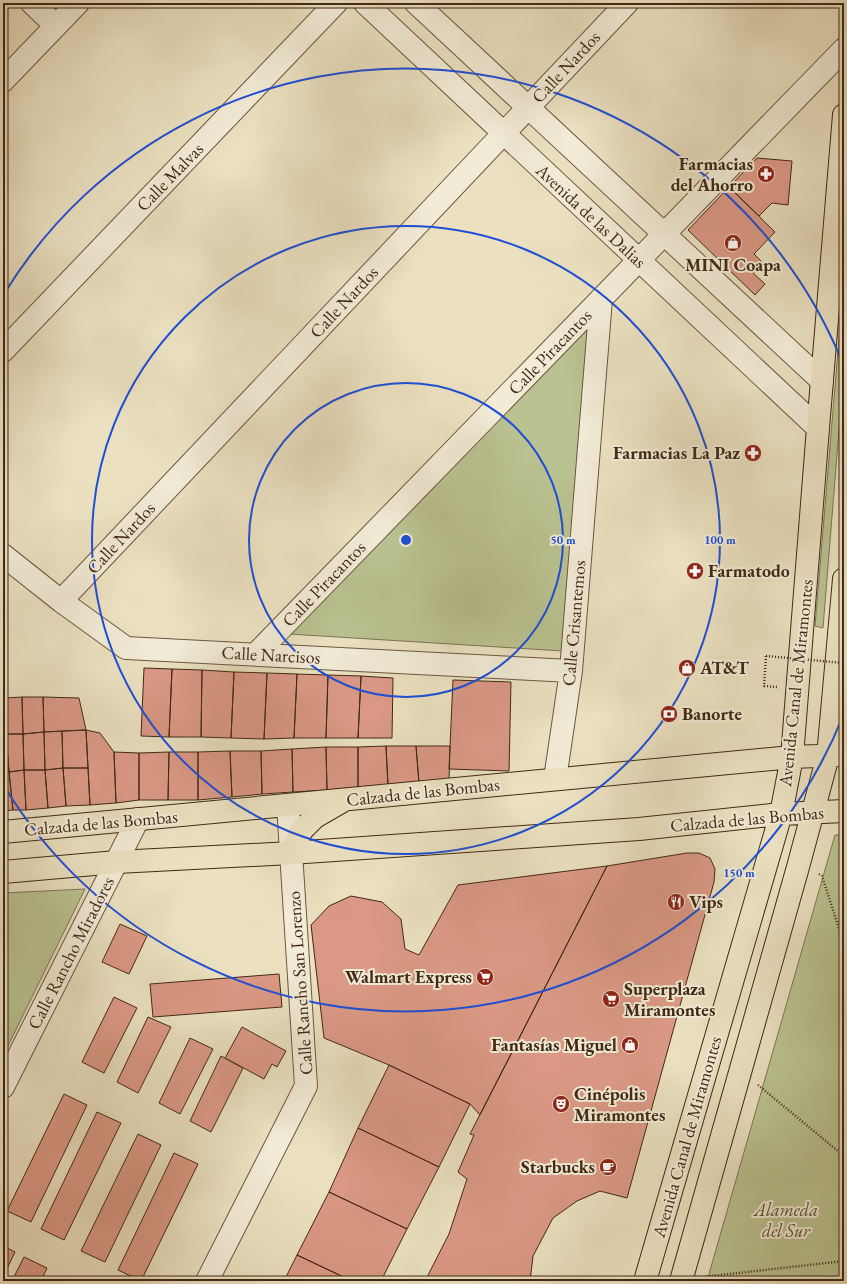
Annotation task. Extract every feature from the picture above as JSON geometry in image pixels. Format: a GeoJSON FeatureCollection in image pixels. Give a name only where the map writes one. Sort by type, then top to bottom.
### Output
{"type":"FeatureCollection","features":[{"type":"Feature","properties":{"kind":"main road","name":"Avenida Canal de Miramontes"},"geometry":{"type":"LineString","coordinates":[[645,1281],[782,814],[792,757],[844,115]]}},
{"type":"Feature","properties":{"kind":"main road","name":"Avenida Canal de Miramontes"},"geometry":{"type":"LineString","coordinates":[[681,1280],[813,812],[836,756],[844,580]]}},
{"type":"Feature","properties":{"kind":"main road","name":"Calzada de las Bombas"},"geometry":{"type":"LineString","coordinates":[[3,832],[792,757],[836,756]]}},
{"type":"Feature","properties":{"kind":"main road"},"geometry":{"type":"LineString","coordinates":[[291,853],[302,830],[315,817],[345,799]]}},
{"type":"Feature","properties":{"kind":"main road","name":"Calzada de las Bombas"},"geometry":{"type":"LineString","coordinates":[[3,872],[117,862],[291,853],[640,829],[782,814],[844,811]]}},
{"type":"Feature","properties":{"kind":"street"},"geometry":{"type":"LineString","coordinates":[[32,3],[56,26]]}},
{"type":"Feature","properties":{"kind":"street"},"geometry":{"type":"LineString","coordinates":[[3,81],[78,3]]}},
{"type":"Feature","properties":{"kind":"street","name":"Calle Malvas"},"geometry":{"type":"LineString","coordinates":[[3,351],[336,3]]}},
{"type":"Feature","properties":{"kind":"street","name":"Avenida de las Dalias"},"geometry":{"type":"LineString","coordinates":[[365,3],[818,428]]}},
{"type":"Feature","properties":{"kind":"street","name":"Avenida de las Dalias"},"geometry":{"type":"LineString","coordinates":[[416,3],[822,381]]}},
{"type":"Feature","properties":{"kind":"street","name":"Calle Nardos"},"geometry":{"type":"LineString","coordinates":[[61,601],[627,3]]}},
{"type":"Feature","properties":{"kind":"street","name":"Calle Piracantos"},"geometry":{"type":"LineString","coordinates":[[256,654],[844,49]]}},
{"type":"Feature","properties":{"kind":"street","name":"Calle Crisantemos"},"geometry":{"type":"LineString","coordinates":[[556,779],[571,672],[601,299]]}},
{"type":"Feature","properties":{"kind":"street","name":"Calle Narcisos"},"geometry":{"type":"LineString","coordinates":[[3,555],[61,601],[126,648],[571,672]]}},
{"type":"Feature","properties":{"kind":"street","name":"Calle Rancho San Lorenzo"},"geometry":{"type":"LineString","coordinates":[[207,1281],[306,1086],[288,805]]}},
{"type":"Feature","properties":{"kind":"street","name":"Calle Rancho Miradores"},"geometry":{"type":"LineString","coordinates":[[3,1087],[138,819]]}},
{"type":"Feature","properties":{"kind":"path"},"geometry":{"type":"LineString","coordinates":[[764,686],[766,656],[844,663]]}},
{"type":"Feature","properties":{"kind":"path"},"geometry":{"type":"LineString","coordinates":[[798,866],[822,876],[844,944]]}},
{"type":"Feature","properties":{"kind":"path"},"geometry":{"type":"LineString","coordinates":[[741,1070],[844,1156]]}},
{"type":"Feature","properties":{"kind":"path"},"geometry":{"type":"LineString","coordinates":[[681,1280],[844,1261]]}},
{"type":"Feature","properties":{"kind":"green space"},"geometry":{"type":"Polygon","coordinates":[[[844,279],[844,368],[823,628],[815,626],[844,279]]]}},
{"type":"Feature","properties":{"kind":"green space"},"geometry":{"type":"Polygon","coordinates":[[[595,313],[563,651],[289,634],[595,313]]]}},
{"type":"Feature","properties":{"kind":"green space","name":"Alameda del Sur"},"geometry":{"type":"Polygon","coordinates":[[[835,835],[844,835],[844,1281],[707,1281],[835,835]]]}},
{"type":"Feature","properties":{"kind":"green space"},"geometry":{"type":"Polygon","coordinates":[[[85,889],[3,1056],[3,893],[85,889]]]}},
{"type":"Feature","properties":{"kind":"building","name":"Farmacias del Ahorro"},"geometry":{"type":"Polygon","coordinates":[[[757,158],[792,161],[788,205],[772,203],[759,216],[729,187],[757,158]]]}},
{"type":"Feature","properties":{"kind":"building","name":"MINI Coapa"},"geometry":{"type":"Polygon","coordinates":[[[729,187],[775,232],[754,254],[763,263],[753,273],[765,284],[755,295],[688,230],[729,187]]]}},
{"type":"Feature","properties":{"kind":"building"},"geometry":{"type":"Polygon","coordinates":[[[144,668],[172,669],[169,737],[141,736],[144,668]]]}},
{"type":"Feature","properties":{"kind":"building"},"geometry":{"type":"Polygon","coordinates":[[[172,669],[202,670],[201,737],[169,737],[172,669]]]}},
{"type":"Feature","properties":{"kind":"building"},"geometry":{"type":"Polygon","coordinates":[[[202,670],[234,672],[231,738],[201,737],[202,670]]]}},
{"type":"Feature","properties":{"kind":"building"},"geometry":{"type":"Polygon","coordinates":[[[234,672],[267,673],[264,739],[231,738],[234,672]]]}},
{"type":"Feature","properties":{"kind":"building"},"geometry":{"type":"Polygon","coordinates":[[[267,673],[297,674],[294,738],[264,739],[267,673]]]}},
{"type":"Feature","properties":{"kind":"building"},"geometry":{"type":"Polygon","coordinates":[[[297,674],[328,675],[326,738],[294,738],[297,674]]]}},
{"type":"Feature","properties":{"kind":"building"},"geometry":{"type":"Polygon","coordinates":[[[328,675],[361,676],[358,738],[326,738],[328,675]]]}},
{"type":"Feature","properties":{"kind":"building"},"geometry":{"type":"Polygon","coordinates":[[[361,676],[393,678],[392,738],[358,738],[361,676]]]}},
{"type":"Feature","properties":{"kind":"building"},"geometry":{"type":"Polygon","coordinates":[[[453,680],[511,682],[509,771],[449,769],[453,680]]]}},
{"type":"Feature","properties":{"kind":"building"},"geometry":{"type":"Polygon","coordinates":[[[22,697],[43,697],[44,732],[23,734],[22,697]]]}},
{"type":"Feature","properties":{"kind":"building"},"geometry":{"type":"Polygon","coordinates":[[[22,697],[23,734],[6,734],[5,698],[22,697]]]}},
{"type":"Feature","properties":{"kind":"building"},"geometry":{"type":"Polygon","coordinates":[[[43,697],[79,698],[86,730],[44,732],[43,697]]]}},
{"type":"Feature","properties":{"kind":"building"},"geometry":{"type":"Polygon","coordinates":[[[3,698],[5,698],[6,734],[3,734],[3,698]]]}},
{"type":"Feature","properties":{"kind":"building"},"geometry":{"type":"Polygon","coordinates":[[[86,730],[100,733],[114,752],[116,803],[90,805],[86,730]]]}},
{"type":"Feature","properties":{"kind":"building"},"geometry":{"type":"Polygon","coordinates":[[[86,730],[88,768],[63,768],[62,731],[86,730]]]}},
{"type":"Feature","properties":{"kind":"building"},"geometry":{"type":"Polygon","coordinates":[[[62,731],[63,768],[45,770],[44,732],[62,731]]]}},
{"type":"Feature","properties":{"kind":"building"},"geometry":{"type":"Polygon","coordinates":[[[44,732],[45,770],[24,770],[23,734],[44,732]]]}},
{"type":"Feature","properties":{"kind":"building"},"geometry":{"type":"Polygon","coordinates":[[[3,734],[6,734],[9,772],[3,772],[3,734]]]}},
{"type":"Feature","properties":{"kind":"building"},"geometry":{"type":"Polygon","coordinates":[[[6,734],[23,734],[24,770],[9,772],[6,734]]]}},
{"type":"Feature","properties":{"kind":"building"},"geometry":{"type":"Polygon","coordinates":[[[386,746],[388,786],[358,787],[358,747],[386,746]]]}},
{"type":"Feature","properties":{"kind":"building"},"geometry":{"type":"Polygon","coordinates":[[[386,746],[416,746],[419,783],[388,786],[386,746]]]}},
{"type":"Feature","properties":{"kind":"building"},"geometry":{"type":"Polygon","coordinates":[[[416,746],[450,746],[449,780],[419,783],[416,746]]]}},
{"type":"Feature","properties":{"kind":"building"},"geometry":{"type":"Polygon","coordinates":[[[326,747],[327,790],[293,792],[292,749],[326,747]]]}},
{"type":"Feature","properties":{"kind":"building"},"geometry":{"type":"Polygon","coordinates":[[[326,747],[358,747],[358,787],[327,790],[326,747]]]}},
{"type":"Feature","properties":{"kind":"building"},"geometry":{"type":"Polygon","coordinates":[[[292,749],[293,792],[262,794],[261,751],[292,749]]]}},
{"type":"Feature","properties":{"kind":"building"},"geometry":{"type":"Polygon","coordinates":[[[230,751],[232,797],[198,800],[198,752],[230,751]]]}},
{"type":"Feature","properties":{"kind":"building"},"geometry":{"type":"Polygon","coordinates":[[[230,751],[261,751],[262,794],[232,797],[230,751]]]}},
{"type":"Feature","properties":{"kind":"building"},"geometry":{"type":"Polygon","coordinates":[[[114,752],[139,753],[139,800],[116,803],[114,752]]]}},
{"type":"Feature","properties":{"kind":"building"},"geometry":{"type":"Polygon","coordinates":[[[169,752],[168,800],[139,800],[139,753],[169,752]]]}},
{"type":"Feature","properties":{"kind":"building"},"geometry":{"type":"Polygon","coordinates":[[[169,752],[198,752],[198,800],[168,800],[169,752]]]}},
{"type":"Feature","properties":{"kind":"building"},"geometry":{"type":"Polygon","coordinates":[[[63,768],[88,768],[90,805],[66,806],[63,768]]]}},
{"type":"Feature","properties":{"kind":"building"},"geometry":{"type":"Polygon","coordinates":[[[63,768],[66,806],[48,808],[45,770],[63,768]]]}},
{"type":"Feature","properties":{"kind":"building"},"geometry":{"type":"Polygon","coordinates":[[[24,770],[45,770],[48,808],[26,810],[24,770]]]}},
{"type":"Feature","properties":{"kind":"building"},"geometry":{"type":"Polygon","coordinates":[[[24,770],[26,810],[13,810],[9,772],[24,770]]]}},
{"type":"Feature","properties":{"kind":"building"},"geometry":{"type":"Polygon","coordinates":[[[3,772],[9,772],[13,810],[3,811],[3,772]]]}},
{"type":"Feature","properties":{"kind":"building","name":"Superplaza Miramontes"},"geometry":{"type":"Polygon","coordinates":[[[687,853],[699,853],[710,858],[715,869],[714,882],[627,1198],[600,1191],[577,1201],[553,1218],[533,1256],[530,1281],[425,1281],[449,1234],[467,1179],[458,1172],[474,1135],[470,1134],[607,866],[687,853]]]}},
{"type":"Feature","properties":{"kind":"building"},"geometry":{"type":"Polygon","coordinates":[[[607,866],[480,1115],[470,1104],[389,1065],[324,1038],[311,925],[329,906],[351,896],[382,902],[401,919],[405,949],[419,955],[458,885],[607,866]]]}},
{"type":"Feature","properties":{"kind":"building"},"geometry":{"type":"Polygon","coordinates":[[[120,924],[147,936],[129,974],[102,962],[120,924]]]}},
{"type":"Feature","properties":{"kind":"building"},"geometry":{"type":"Polygon","coordinates":[[[279,974],[282,1007],[153,1017],[150,984],[279,974]]]}},
{"type":"Feature","properties":{"kind":"building"},"geometry":{"type":"Polygon","coordinates":[[[114,997],[137,1008],[104,1073],[82,1062],[114,997]]]}},
{"type":"Feature","properties":{"kind":"building"},"geometry":{"type":"Polygon","coordinates":[[[148,1017],[171,1027],[138,1093],[117,1082],[148,1017]]]}},
{"type":"Feature","properties":{"kind":"building"},"geometry":{"type":"Polygon","coordinates":[[[242,1027],[286,1051],[277,1067],[272,1064],[264,1079],[225,1058],[242,1027]]]}},
{"type":"Feature","properties":{"kind":"building"},"geometry":{"type":"Polygon","coordinates":[[[190,1038],[213,1049],[180,1114],[159,1103],[190,1038]]]}},
{"type":"Feature","properties":{"kind":"building"},"geometry":{"type":"Polygon","coordinates":[[[221,1056],[243,1068],[211,1132],[190,1121],[221,1056]]]}},
{"type":"Feature","properties":{"kind":"building"},"geometry":{"type":"Polygon","coordinates":[[[389,1065],[470,1104],[439,1167],[358,1128],[389,1065]]]}},
{"type":"Feature","properties":{"kind":"building"},"geometry":{"type":"Polygon","coordinates":[[[64,1094],[87,1105],[31,1222],[7,1211],[64,1094]]]}},
{"type":"Feature","properties":{"kind":"building"},"geometry":{"type":"Polygon","coordinates":[[[97,1112],[121,1123],[64,1240],[41,1229],[97,1112]]]}},
{"type":"Feature","properties":{"kind":"building"},"geometry":{"type":"Polygon","coordinates":[[[358,1128],[439,1167],[407,1229],[329,1192],[358,1128]]]}},
{"type":"Feature","properties":{"kind":"building"},"geometry":{"type":"Polygon","coordinates":[[[138,1134],[161,1145],[105,1262],[81,1251],[138,1134]]]}},
{"type":"Feature","properties":{"kind":"building"},"geometry":{"type":"Polygon","coordinates":[[[174,1153],[198,1164],[141,1281],[118,1270],[174,1153]]]}},
{"type":"Feature","properties":{"kind":"building"},"geometry":{"type":"Polygon","coordinates":[[[329,1192],[407,1229],[381,1281],[352,1281],[297,1255],[329,1192]]]}},
{"type":"Feature","properties":{"kind":"building"},"geometry":{"type":"Polygon","coordinates":[[[3,1246],[15,1252],[3,1277],[3,1246]]]}},
{"type":"Feature","properties":{"kind":"building"},"geometry":{"type":"Polygon","coordinates":[[[297,1255],[352,1281],[284,1281],[297,1255]]]}},
{"type":"Feature","properties":{"kind":"building"},"geometry":{"type":"Polygon","coordinates":[[[24,1257],[47,1268],[41,1281],[12,1281],[24,1257]]]}},
{"type":"Feature","properties":{"kind":"place","name":"Farmacias del Ahorro"},"geometry":{"type":"Point","coordinates":[766,174]}},
{"type":"Feature","properties":{"kind":"place","name":"MINI Coapa"},"geometry":{"type":"Point","coordinates":[733,243]}},
{"type":"Feature","properties":{"kind":"place","name":"Farmacias La Paz"},"geometry":{"type":"Point","coordinates":[753,453]}},
{"type":"Feature","properties":{"kind":"place","name":"Farmatodo"},"geometry":{"type":"Point","coordinates":[695,571]}},
{"type":"Feature","properties":{"kind":"place","name":"AT&T"},"geometry":{"type":"Point","coordinates":[687,668]}},
{"type":"Feature","properties":{"kind":"place","name":"Banorte"},"geometry":{"type":"Point","coordinates":[669,714]}},
{"type":"Feature","properties":{"kind":"place","name":"Vips"},"geometry":{"type":"Point","coordinates":[676,902]}},
{"type":"Feature","properties":{"kind":"place","name":"Walmart Express"},"geometry":{"type":"Point","coordinates":[485,977]}},
{"type":"Feature","properties":{"kind":"place","name":"Superplaza Miramontes"},"geometry":{"type":"Point","coordinates":[611,999]}},
{"type":"Feature","properties":{"kind":"place","name":"Fantasías Miguel"},"geometry":{"type":"Point","coordinates":[630,1045]}},
{"type":"Feature","properties":{"kind":"place","name":"Cinépolis Miramontes"},"geometry":{"type":"Point","coordinates":[561,1104]}},
{"type":"Feature","properties":{"kind":"place","name":"Starbucks"},"geometry":{"type":"Point","coordinates":[608,1167]}}]}
